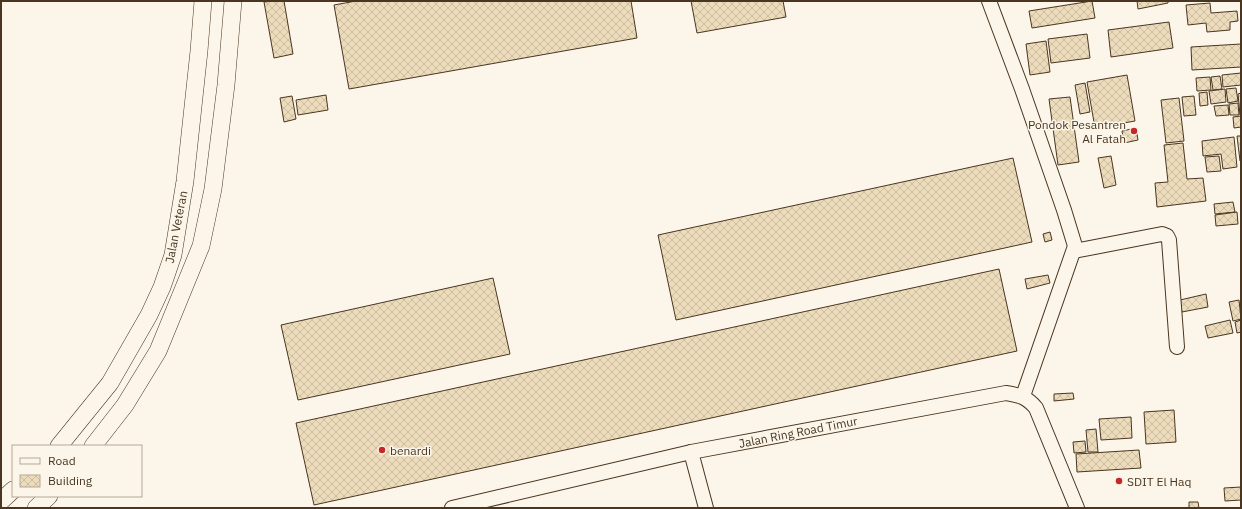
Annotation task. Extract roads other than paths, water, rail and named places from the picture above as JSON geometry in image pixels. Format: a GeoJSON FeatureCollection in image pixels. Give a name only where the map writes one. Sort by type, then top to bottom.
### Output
{"type":"FeatureCollection","features":[{"type":"Feature","properties":{"kind":"main road","name":"Jalan Veteran"},"geometry":{"type":"LineString","coordinates":[[60,445],[110,383],[152,308],[173,255],[185,181],[203,1]]}},
{"type":"Feature","properties":{"kind":"main road","name":"Jalan Veteran"},"geometry":{"type":"LineString","coordinates":[[94,445],[125,405],[158,351],[201,246],[213,189],[226,85],[233,1]]}},
{"type":"Feature","properties":{"kind":"main road"},"geometry":{"type":"LineString","coordinates":[[1,501],[12,491]]}},
{"type":"Feature","properties":{"kind":"main road"},"geometry":{"type":"LineString","coordinates":[[36,508],[48,497]]}},
{"type":"Feature","properties":{"kind":"street"},"geometry":{"type":"LineString","coordinates":[[988,1],[1022,89],[1074,242],[1074,251],[1023,396],[1036,408],[1077,508]]}},
{"type":"Feature","properties":{"kind":"street"},"geometry":{"type":"LineString","coordinates":[[1074,251],[1162,234],[1167,236],[1169,240],[1176,347]]}},
{"type":"Feature","properties":{"kind":"street","name":"Jalan Ring Road Timur"},"geometry":{"type":"LineString","coordinates":[[452,508],[691,452],[1006,393],[1023,396]]}},
{"type":"Feature","properties":{"kind":"street"},"geometry":{"type":"LineString","coordinates":[[691,452],[706,508]]}},
{"type":"Feature","properties":{"kind":"place","name":"Pondok Pesantren Al Fatah"},"geometry":{"type":"Point","coordinates":[1134,131]}},
{"type":"Feature","properties":{"kind":"place","name":"benardi"},"geometry":{"type":"Point","coordinates":[382,450]}},
{"type":"Feature","properties":{"kind":"place","name":"SDIT El Haq"},"geometry":{"type":"Point","coordinates":[1119,481]}}]}
